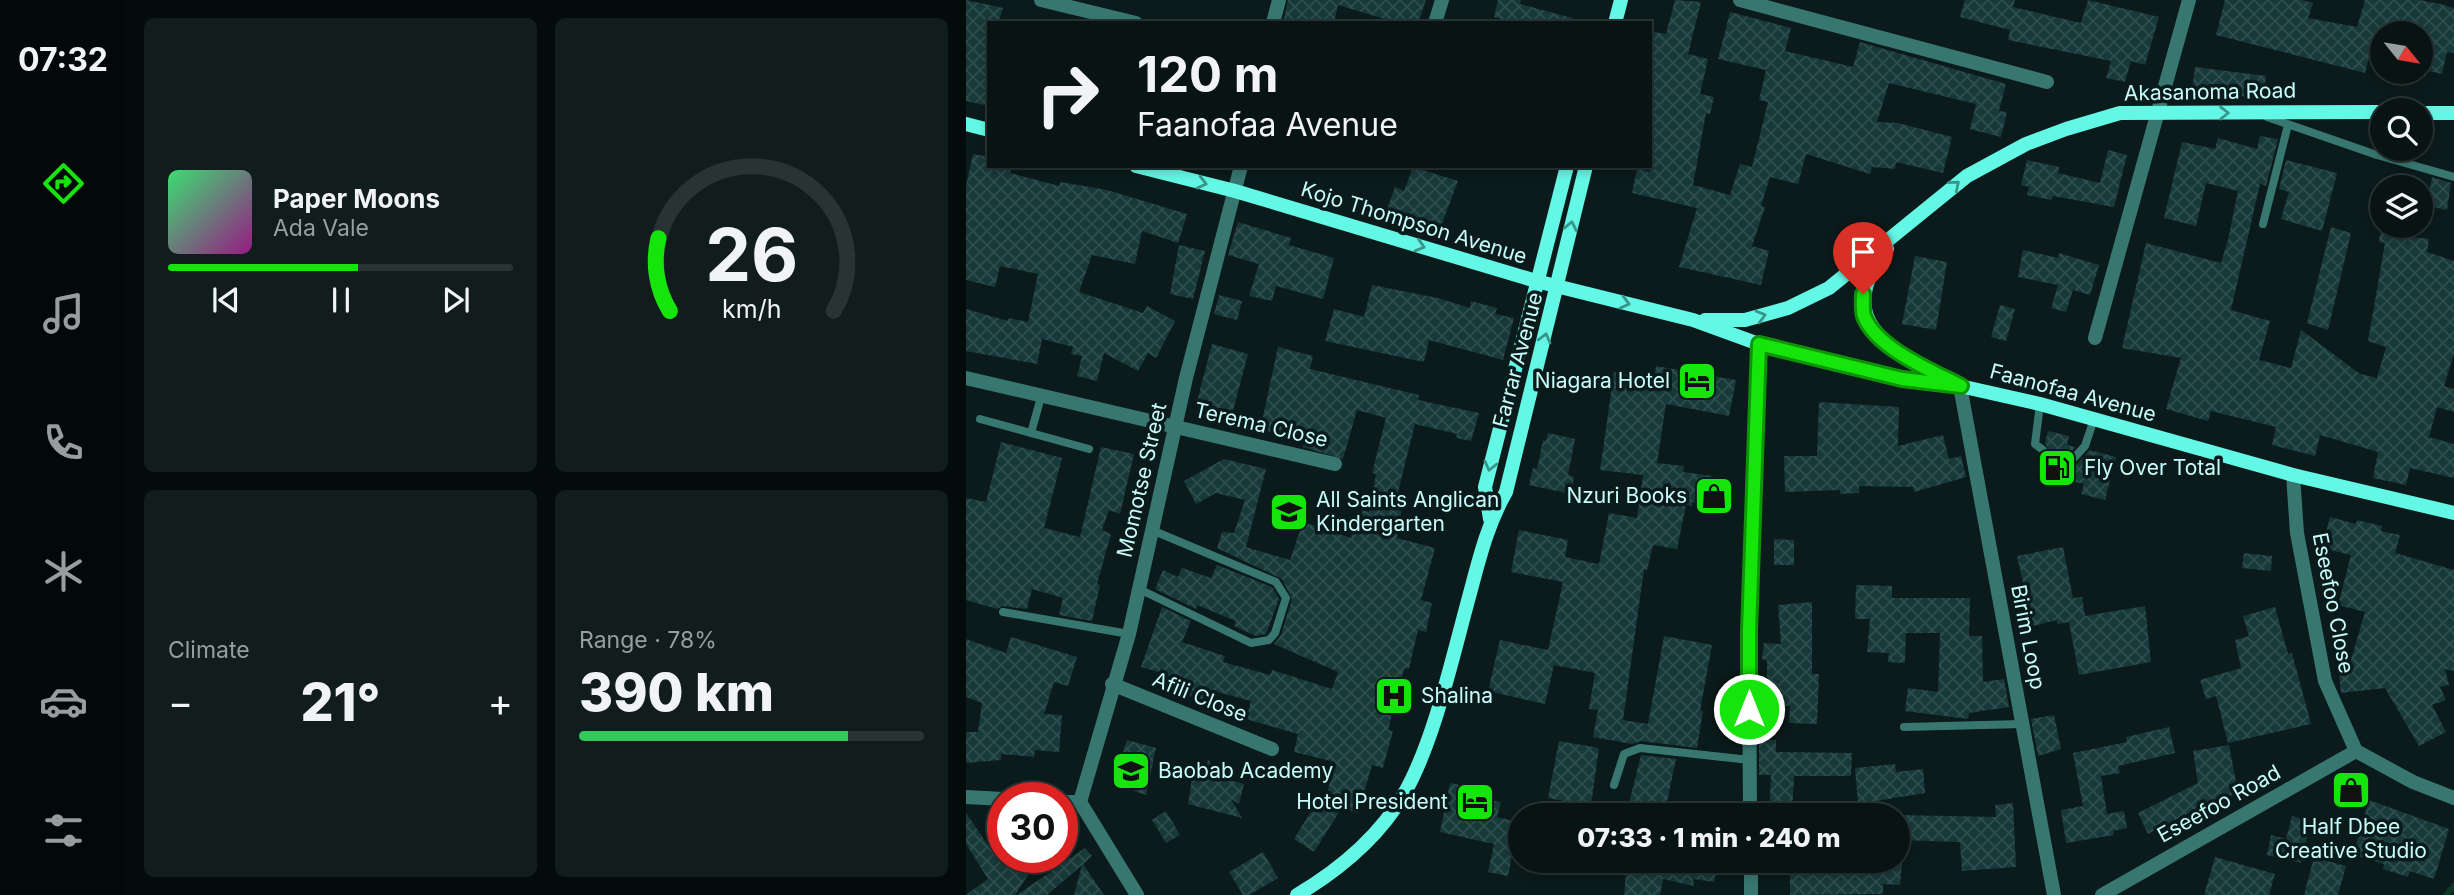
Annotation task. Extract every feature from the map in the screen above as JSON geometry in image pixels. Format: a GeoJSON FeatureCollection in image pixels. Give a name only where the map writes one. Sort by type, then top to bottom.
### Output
{"type":"FeatureCollection","features":[{"type":"Feature","properties":{"kind":"main road"},"geometry":{"type":"LineString","coordinates":[[1616,21],[1621,0]]}},
{"type":"Feature","properties":{"kind":"main road","name":"Akasanoma Road"},"geometry":{"type":"LineString","coordinates":[[1693,320],[1745,320],[1788,308],[1829,288],[1966,176],[2026,144],[2120,113],[2370,112]]}},
{"type":"Feature","properties":{"kind":"main road"},"geometry":{"type":"LineString","coordinates":[[2433,113],[2454,113]]}},
{"type":"Feature","properties":{"kind":"main road"},"geometry":{"type":"LineString","coordinates":[[966,124],[987,129]]}},
{"type":"Feature","properties":{"kind":"main road","name":"Kojo Thompson Avenue"},"geometry":{"type":"LineString","coordinates":[[1144,168],[1235,191],[1558,287]]}},
{"type":"Feature","properties":{"kind":"main road","name":"Farrar Avenue"},"geometry":{"type":"LineString","coordinates":[[1490,519],[1485,487],[1566,168]]}},
{"type":"Feature","properties":{"kind":"main road","name":"Farrar Avenue"},"geometry":{"type":"LineString","coordinates":[[1297,895],[1338,868],[1372,838],[1404,794],[1447,678],[1490,519],[1506,492],[1586,168]]}},
{"type":"Feature","properties":{"kind":"main road","name":"Akasanoma Road"},"geometry":{"type":"LineString","coordinates":[[1903,229],[1870,270],[1863,294],[1864,315],[1875,332],[1898,352],[1961,386]]}},
{"type":"Feature","properties":{"kind":"main road","name":"Faanofaa Avenue"},"geometry":{"type":"LineString","coordinates":[[1558,287],[1693,320],[1759,344],[1902,379],[1961,386],[2040,404],[2292,475],[2454,513]]}},
{"type":"Feature","properties":{"kind":"street"},"geometry":{"type":"LineString","coordinates":[[1041,0],[1128,21]]}},
{"type":"Feature","properties":{"kind":"street"},"geometry":{"type":"LineString","coordinates":[[1274,21],[1279,0]]}},
{"type":"Feature","properties":{"kind":"street"},"geometry":{"type":"LineString","coordinates":[[1436,21],[1442,0]]}},
{"type":"Feature","properties":{"kind":"street"},"geometry":{"type":"LineString","coordinates":[[1740,0],[2047,82]]}},
{"type":"Feature","properties":{"kind":"street"},"geometry":{"type":"LineString","coordinates":[[2095,338],[2155,113],[2189,0]]}},
{"type":"Feature","properties":{"kind":"street","name":"Momotse Street"},"geometry":{"type":"LineString","coordinates":[[1080,803],[1112,684],[1129,634],[1176,427],[1241,168]]}},
{"type":"Feature","properties":{"kind":"street"},"geometry":{"type":"LineString","coordinates":[[1750,803],[1749,632],[1759,344]]}},
{"type":"Feature","properties":{"kind":"street","name":"Terema Close"},"geometry":{"type":"LineString","coordinates":[[966,377],[1041,397],[1335,464]]}},
{"type":"Feature","properties":{"kind":"street","name":"Birim Loop"},"geometry":{"type":"LineString","coordinates":[[1961,386],[2054,895]]}},
{"type":"Feature","properties":{"kind":"street","name":"Eseefoo Close"},"geometry":{"type":"LineString","coordinates":[[2292,475],[2297,533],[2325,681],[2356,751]]}},
{"type":"Feature","properties":{"kind":"street","name":"Afili Close"},"geometry":{"type":"LineString","coordinates":[[1112,684],[1272,749]]}},
{"type":"Feature","properties":{"kind":"street"},"geometry":{"type":"LineString","coordinates":[[2356,751],[2413,782],[2454,798]]}},
{"type":"Feature","properties":{"kind":"street","name":"Eseefoo Road"},"geometry":{"type":"LineString","coordinates":[[2102,895],[2356,751]]}},
{"type":"Feature","properties":{"kind":"street"},"geometry":{"type":"LineString","coordinates":[[966,797],[987,798]]}},
{"type":"Feature","properties":{"kind":"street"},"geometry":{"type":"LineString","coordinates":[[1080,803],[1137,895]]}},
{"type":"Feature","properties":{"kind":"street"},"geometry":{"type":"LineString","coordinates":[[1751,873],[1751,895]]}},
{"type":"Feature","properties":{"kind":"lane"},"geometry":{"type":"LineString","coordinates":[[2259,113],[2288,125],[2454,177]]}},
{"type":"Feature","properties":{"kind":"lane"},"geometry":{"type":"LineString","coordinates":[[2263,223],[2288,125]]}},
{"type":"Feature","properties":{"kind":"lane"},"geometry":{"type":"LineString","coordinates":[[1031,433],[1041,397]]}},
{"type":"Feature","properties":{"kind":"lane"},"geometry":{"type":"LineString","coordinates":[[2040,404],[2034,437],[2035,444],[2043,450]]}},
{"type":"Feature","properties":{"kind":"lane"},"geometry":{"type":"LineString","coordinates":[[980,419],[1089,449]]}},
{"type":"Feature","properties":{"kind":"lane"},"geometry":{"type":"LineString","coordinates":[[2064,456],[2074,458],[2079,454],[2094,419]]}},
{"type":"Feature","properties":{"kind":"lane"},"geometry":{"type":"LineString","coordinates":[[1139,589],[1251,643],[1269,640],[1275,633],[1286,598],[1276,582],[1154,531]]}},
{"type":"Feature","properties":{"kind":"lane"},"geometry":{"type":"LineString","coordinates":[[1003,612],[1129,634]]}},
{"type":"Feature","properties":{"kind":"lane"},"geometry":{"type":"LineString","coordinates":[[1904,727],[2023,724]]}},
{"type":"Feature","properties":{"kind":"lane"},"geometry":{"type":"LineString","coordinates":[[1614,785],[1624,754],[1640,748],[1749,760]]}},
{"type":"Feature","properties":{"kind":"building"},"geometry":{"type":"Polygon","coordinates":[[[966,0],[1003,8],[999,21],[987,21],[987,106],[966,101],[966,0]]]}},
{"type":"Feature","properties":{"kind":"building"},"geometry":{"type":"Polygon","coordinates":[[[1288,0],[1426,0],[1419,21],[1384,21],[1385,19],[1338,5],[1334,21],[1283,21],[1288,0]]]}},
{"type":"Feature","properties":{"kind":"building"},"geometry":{"type":"Polygon","coordinates":[[[1498,0],[1521,0],[1520,4],[1572,18],[1571,21],[1509,21],[1494,17],[1498,0]]]}},
{"type":"Feature","properties":{"kind":"building"},"geometry":{"type":"Polygon","coordinates":[[[1675,0],[1701,2],[1688,54],[1708,59],[1700,94],[1714,97],[1710,114],[1706,113],[1693,185],[1730,195],[1740,164],[1752,167],[1768,102],[1759,100],[1766,70],[1718,59],[1730,12],[1791,28],[1785,51],[1853,67],[1860,42],[2006,84],[1999,111],[2007,112],[2001,137],[1970,129],[1976,104],[1889,83],[1877,122],[1898,123],[1952,137],[1943,173],[1896,162],[1895,169],[1872,167],[1870,174],[1806,154],[1798,184],[1770,177],[1761,206],[1765,207],[1752,246],[1769,251],[1761,285],[1679,267],[1697,208],[1632,193],[1637,169],[1650,172],[1652,168],[1652,35],[1653,32],[1666,34],[1675,0]]]}},
{"type":"Feature","properties":{"kind":"building"},"geometry":{"type":"Polygon","coordinates":[[[1965,0],[2015,0],[2013,7],[2081,23],[2088,0],[2159,17],[2145,65],[2131,61],[2125,82],[2106,78],[2111,61],[2008,40],[2010,30],[1960,17],[1965,0]]]}},
{"type":"Feature","properties":{"kind":"building"},"geometry":{"type":"Polygon","coordinates":[[[2225,0],[2302,0],[2313,3],[2308,18],[2357,27],[2365,0],[2419,0],[2454,8],[2454,53],[2447,52],[2442,74],[2433,72],[2433,21],[2370,21],[2370,54],[2365,73],[2216,35],[2225,0]]]}},
{"type":"Feature","properties":{"kind":"building"},"geometry":{"type":"Polygon","coordinates":[[[2195,67],[2266,76],[2263,99],[2192,90],[2195,67]]]}},
{"type":"Feature","properties":{"kind":"building"},"geometry":{"type":"Polygon","coordinates":[[[2260,136],[2278,139],[2266,186],[2260,184],[2231,310],[2270,321],[2259,360],[2291,368],[2301,330],[2360,374],[2377,378],[2386,347],[2368,341],[2385,243],[2379,242],[2380,238],[2429,239],[2427,252],[2454,261],[2454,353],[2444,386],[2454,389],[2454,412],[2437,407],[2429,437],[2454,444],[2454,478],[2410,468],[2406,485],[2373,478],[2378,452],[2320,435],[2315,456],[2272,445],[2276,427],[2211,411],[2208,421],[2166,409],[2181,358],[2122,348],[2146,243],[2221,263],[2228,240],[2238,191],[2206,183],[2196,226],[2164,218],[2182,142],[2215,149],[2218,138],[2257,149],[2260,136]]]}},
{"type":"Feature","properties":{"kind":"building"},"geometry":{"type":"Polygon","coordinates":[[[2108,150],[2127,155],[2114,207],[2053,196],[2052,200],[2027,195],[2029,187],[2021,185],[2027,160],[2059,167],[2058,173],[2100,183],[2108,150]]]}},
{"type":"Feature","properties":{"kind":"building"},"geometry":{"type":"Polygon","coordinates":[[[973,154],[987,157],[987,168],[1011,168],[1010,173],[1059,186],[1060,182],[1107,190],[1187,214],[1178,243],[1142,231],[1135,264],[1092,255],[1079,292],[1143,313],[1147,306],[1175,321],[1156,358],[1148,353],[1138,371],[1104,353],[1097,381],[1077,376],[1082,356],[1071,354],[1073,347],[1042,339],[1037,364],[966,351],[966,309],[1008,321],[1008,318],[1028,322],[1038,274],[1000,266],[995,287],[966,280],[966,186],[973,154]]]}},
{"type":"Feature","properties":{"kind":"building"},"geometry":{"type":"Polygon","coordinates":[[[2286,160],[2337,173],[2322,231],[2281,219],[2289,192],[2279,189],[2286,160]]]}},
{"type":"Feature","properties":{"kind":"building"},"geometry":{"type":"Polygon","coordinates":[[[1413,168],[1458,181],[1437,237],[1383,220],[1395,187],[1404,191],[1413,168]]]}},
{"type":"Feature","properties":{"kind":"building"},"geometry":{"type":"Polygon","coordinates":[[[2433,177],[2451,183],[2447,210],[2433,207],[2433,177]]]}},
{"type":"Feature","properties":{"kind":"building"},"geometry":{"type":"Polygon","coordinates":[[[1238,222],[1291,238],[1289,245],[1334,258],[1323,299],[1276,286],[1272,301],[1249,296],[1259,264],[1228,255],[1238,222]]]}},
{"type":"Feature","properties":{"kind":"building"},"geometry":{"type":"Polygon","coordinates":[[[2331,227],[2351,233],[2328,330],[2307,323],[2331,227]]]}},
{"type":"Feature","properties":{"kind":"building"},"geometry":{"type":"Polygon","coordinates":[[[1179,245],[1205,251],[1193,299],[1170,294],[1179,245]]]}},
{"type":"Feature","properties":{"kind":"building"},"geometry":{"type":"Polygon","coordinates":[[[2023,250],[2058,258],[2059,253],[2099,265],[2090,295],[2073,290],[2066,312],[2051,308],[2058,285],[2018,277],[2023,250]]]}},
{"type":"Feature","properties":{"kind":"building"},"geometry":{"type":"Polygon","coordinates":[[[1915,256],[1947,262],[1936,330],[1902,324],[1915,256]]]}},
{"type":"Feature","properties":{"kind":"building"},"geometry":{"type":"Polygon","coordinates":[[[1372,285],[1438,298],[1470,308],[1471,301],[1497,308],[1495,314],[1514,318],[1503,360],[1429,340],[1424,362],[1325,341],[1334,309],[1364,317],[1372,285]]]}},
{"type":"Feature","properties":{"kind":"building"},"geometry":{"type":"Polygon","coordinates":[[[1219,295],[1242,301],[1237,320],[1214,314],[1219,295]]]}},
{"type":"Feature","properties":{"kind":"building"},"geometry":{"type":"Polygon","coordinates":[[[2000,305],[2015,309],[2006,341],[1991,337],[2000,305]]]}},
{"type":"Feature","properties":{"kind":"building"},"geometry":{"type":"Polygon","coordinates":[[[1212,344],[1248,354],[1230,422],[1203,415],[1196,405],[1212,344]]]}},
{"type":"Feature","properties":{"kind":"building"},"geometry":{"type":"Polygon","coordinates":[[[1278,347],[1313,356],[1310,369],[1419,395],[1418,400],[1479,413],[1471,441],[1456,438],[1457,434],[1415,424],[1397,496],[1401,496],[1399,508],[1402,508],[1397,538],[1435,548],[1421,600],[1432,603],[1426,632],[1418,630],[1409,669],[1405,668],[1401,678],[1388,730],[1393,731],[1383,768],[1372,765],[1358,813],[1341,809],[1314,852],[1294,839],[1313,808],[1322,813],[1335,762],[1294,752],[1298,734],[1246,719],[1251,701],[1214,691],[1211,703],[1158,686],[1162,673],[1141,667],[1162,607],[1191,621],[1182,642],[1225,656],[1223,662],[1270,675],[1272,670],[1332,689],[1338,672],[1274,644],[1281,635],[1292,599],[1282,579],[1217,548],[1222,532],[1234,533],[1245,500],[1216,493],[1196,504],[1184,481],[1224,459],[1266,469],[1246,547],[1290,560],[1303,522],[1351,538],[1353,530],[1358,531],[1362,510],[1369,512],[1376,474],[1372,473],[1386,418],[1357,410],[1343,459],[1303,447],[1305,439],[1260,430],[1278,347]]]}},
{"type":"Feature","properties":{"kind":"building"},"geometry":{"type":"Polygon","coordinates":[[[1656,366],[1736,380],[1729,416],[1666,404],[1657,463],[1684,466],[1683,472],[1712,476],[1708,504],[1692,502],[1692,506],[1686,505],[1677,549],[1653,545],[1647,570],[1644,569],[1623,720],[1648,724],[1664,636],[1712,645],[1700,711],[1703,711],[1697,748],[1641,741],[1632,744],[1593,737],[1598,710],[1589,709],[1595,673],[1554,665],[1545,704],[1488,691],[1500,640],[1548,650],[1563,582],[1511,572],[1519,530],[1568,540],[1565,557],[1599,564],[1609,513],[1637,518],[1643,475],[1600,470],[1614,372],[1654,380],[1656,366]]]}},
{"type":"Feature","properties":{"kind":"building"},"geometry":{"type":"Polygon","coordinates":[[[1819,402],[1899,407],[1898,446],[1943,435],[1949,459],[1961,456],[1966,477],[1914,492],[1913,487],[1859,486],[1859,493],[1840,494],[1840,490],[1785,492],[1784,456],[1817,456],[1819,402]]]}},
{"type":"Feature","properties":{"kind":"building"},"geometry":{"type":"Polygon","coordinates":[[[2048,431],[2069,436],[2067,445],[2075,447],[2072,451],[2059,452],[2058,457],[2062,462],[2077,464],[2090,450],[2116,457],[2105,500],[2081,494],[2084,484],[2038,473],[2042,456],[2049,451],[2045,443],[2048,431]]]}},
{"type":"Feature","properties":{"kind":"building"},"geometry":{"type":"Polygon","coordinates":[[[1548,433],[1575,439],[1568,475],[1574,477],[1571,494],[1529,485],[1533,468],[1537,469],[1543,440],[1546,441],[1548,433]]]}},
{"type":"Feature","properties":{"kind":"building"},"geometry":{"type":"Polygon","coordinates":[[[1001,442],[1062,458],[1044,528],[1080,537],[1101,447],[1134,454],[1120,514],[1109,510],[1102,530],[1111,534],[1097,584],[1100,585],[1092,621],[1059,615],[1063,598],[1032,589],[1027,609],[1003,606],[997,609],[966,600],[966,498],[986,502],[1001,442]]]}},
{"type":"Feature","properties":{"kind":"building"},"geometry":{"type":"Polygon","coordinates":[[[2330,517],[2356,524],[2357,520],[2382,526],[2381,531],[2400,535],[2395,553],[2454,570],[2454,671],[2445,669],[2449,685],[2440,687],[2446,700],[2432,705],[2446,732],[2419,746],[2385,688],[2341,693],[2339,671],[2348,670],[2365,612],[2338,605],[2351,555],[2322,548],[2330,517]]]}},
{"type":"Feature","properties":{"kind":"building"},"geometry":{"type":"Polygon","coordinates":[[[1774,539],[1794,540],[1794,565],[1774,565],[1774,539]]]}},
{"type":"Feature","properties":{"kind":"building"},"geometry":{"type":"Polygon","coordinates":[[[2063,547],[2073,598],[2082,597],[2085,616],[2145,606],[2151,662],[2079,675],[2069,622],[2057,624],[2057,620],[2033,626],[2017,556],[2063,547]]]}},
{"type":"Feature","properties":{"kind":"building"},"geometry":{"type":"Polygon","coordinates":[[[2244,553],[2272,556],[2271,571],[2242,568],[2244,553]]]}},
{"type":"Feature","properties":{"kind":"building"},"geometry":{"type":"Polygon","coordinates":[[[1217,565],[1272,587],[1279,599],[1266,634],[1256,636],[1234,626],[1236,621],[1197,605],[1196,609],[1155,589],[1163,570],[1178,577],[1182,568],[1211,578],[1217,565]]]}},
{"type":"Feature","properties":{"kind":"building"},"geometry":{"type":"Polygon","coordinates":[[[1856,585],[1892,586],[1892,598],[1970,598],[1969,636],[1982,636],[1983,682],[2004,679],[2009,707],[1969,713],[1968,719],[1905,711],[1908,688],[1938,692],[1940,633],[1906,633],[1905,663],[1888,662],[1889,653],[1867,652],[1870,619],[1855,619],[1856,585]]]}},
{"type":"Feature","properties":{"kind":"building"},"geometry":{"type":"Polygon","coordinates":[[[1812,602],[1812,674],[1819,674],[1817,724],[1789,723],[1790,706],[1767,706],[1767,660],[1762,659],[1764,643],[1781,644],[1778,605],[1812,602]]]}},
{"type":"Feature","properties":{"kind":"building"},"geometry":{"type":"Polygon","coordinates":[[[2275,607],[2288,654],[2292,653],[2311,724],[2228,743],[2216,696],[2206,699],[2200,680],[2241,668],[2235,640],[2249,636],[2243,616],[2275,607]]]}},
{"type":"Feature","properties":{"kind":"building"},"geometry":{"type":"Polygon","coordinates":[[[1011,637],[1077,657],[1068,686],[1054,682],[1044,714],[1062,715],[1059,752],[1035,750],[1034,757],[1001,754],[1001,760],[966,763],[966,732],[978,732],[982,703],[966,697],[966,639],[1006,653],[1011,637]]]}},
{"type":"Feature","properties":{"kind":"building"},"geometry":{"type":"Polygon","coordinates":[[[2054,715],[2061,749],[2038,756],[2031,719],[2054,715]]]}},
{"type":"Feature","properties":{"kind":"building"},"geometry":{"type":"Polygon","coordinates":[[[2169,727],[2175,753],[2118,766],[2120,773],[2101,776],[2107,814],[2124,811],[2127,828],[2113,831],[2114,835],[2066,843],[2061,810],[2083,806],[2073,753],[2127,742],[2126,737],[2169,727]]]}},
{"type":"Feature","properties":{"kind":"building"},"geometry":{"type":"Polygon","coordinates":[[[1127,740],[1156,748],[1146,795],[1112,783],[1127,740]]]}},
{"type":"Feature","properties":{"kind":"building"},"geometry":{"type":"Polygon","coordinates":[[[1759,740],[1776,740],[1776,752],[1852,753],[1851,776],[1794,776],[1793,803],[1770,803],[1771,775],[1759,775],[1759,740]]]}},
{"type":"Feature","properties":{"kind":"building"},"geometry":{"type":"Polygon","coordinates":[[[1559,741],[1599,748],[1591,803],[1548,798],[1559,741]]]}},
{"type":"Feature","properties":{"kind":"building"},"geometry":{"type":"Polygon","coordinates":[[[2229,745],[2238,793],[2203,812],[2202,806],[2148,834],[2138,813],[2198,783],[2193,751],[2229,745]]]}},
{"type":"Feature","properties":{"kind":"building"},"geometry":{"type":"Polygon","coordinates":[[[1641,755],[1676,759],[1667,803],[1629,803],[1641,755]]]}},
{"type":"Feature","properties":{"kind":"building"},"geometry":{"type":"Polygon","coordinates":[[[1208,759],[1211,764],[1231,770],[1229,780],[1244,784],[1239,804],[1231,799],[1242,818],[1188,804],[1193,772],[1204,774],[1208,759]]]}},
{"type":"Feature","properties":{"kind":"building"},"geometry":{"type":"Polygon","coordinates":[[[1895,764],[1896,772],[1923,769],[1925,793],[1858,803],[1855,768],[1895,764]]]}},
{"type":"Feature","properties":{"kind":"building"},"geometry":{"type":"Polygon","coordinates":[[[1450,783],[1491,792],[1489,800],[1501,802],[1497,817],[1508,820],[1508,876],[1488,872],[1494,844],[1440,832],[1450,783]]]}},
{"type":"Feature","properties":{"kind":"building"},"geometry":{"type":"Polygon","coordinates":[[[2369,800],[2449,829],[2434,879],[2410,871],[2408,877],[2383,869],[2384,864],[2353,855],[2369,800]]]}},
{"type":"Feature","properties":{"kind":"building"},"geometry":{"type":"Polygon","coordinates":[[[2013,803],[2016,867],[1962,871],[1960,842],[1910,840],[1910,815],[1996,817],[1995,805],[2013,803]]]}},
{"type":"Feature","properties":{"kind":"building"},"geometry":{"type":"Polygon","coordinates":[[[1166,811],[1180,835],[1166,843],[1152,820],[1166,811]]]}},
{"type":"Feature","properties":{"kind":"building"},"geometry":{"type":"Polygon","coordinates":[[[966,813],[987,844],[987,873],[1029,873],[1015,895],[966,895],[988,879],[966,844],[966,813]]]}},
{"type":"Feature","properties":{"kind":"building"},"geometry":{"type":"Polygon","coordinates":[[[2292,816],[2311,821],[2301,863],[2267,855],[2271,835],[2286,839],[2292,816]]]}},
{"type":"Feature","properties":{"kind":"building"},"geometry":{"type":"Polygon","coordinates":[[[1085,848],[1092,856],[1083,864],[1104,895],[1074,895],[1082,865],[1078,868],[1078,853],[1085,848]]]}},
{"type":"Feature","properties":{"kind":"building"},"geometry":{"type":"Polygon","coordinates":[[[1263,852],[1278,878],[1249,895],[1243,895],[1229,872],[1263,852]]]}},
{"type":"Feature","properties":{"kind":"building"},"geometry":{"type":"Polygon","coordinates":[[[2215,857],[2275,874],[2269,895],[2204,895],[2215,857]]]}},
{"type":"Feature","properties":{"kind":"building"},"geometry":{"type":"Polygon","coordinates":[[[2314,857],[2346,866],[2338,895],[2304,895],[2314,857]]]}},
{"type":"Feature","properties":{"kind":"building"},"geometry":{"type":"Polygon","coordinates":[[[1049,873],[1073,873],[1047,895],[1017,895],[1049,873]]]}},
{"type":"Feature","properties":{"kind":"building"},"geometry":{"type":"Polygon","coordinates":[[[1626,873],[1716,873],[1714,882],[1693,879],[1694,886],[1663,879],[1660,895],[1624,895],[1626,873]]]}},
{"type":"Feature","properties":{"kind":"building"},"geometry":{"type":"Polygon","coordinates":[[[1790,873],[1901,873],[1900,885],[1883,884],[1883,894],[1790,895],[1790,873]]]}},
{"type":"Feature","properties":{"kind":"waterway"},"geometry":{"type":"LineString","coordinates":[[2446,895],[2454,886]]}},
{"type":"Feature","properties":{"kind":"place","name":"Niagara Hotel"},"geometry":{"type":"Point","coordinates":[1697,381]}},
{"type":"Feature","properties":{"kind":"place","name":"Fly Over Total"},"geometry":{"type":"Point","coordinates":[2057,468]}},
{"type":"Feature","properties":{"kind":"place","name":"Nzuri Books"},"geometry":{"type":"Point","coordinates":[1714,496]}},
{"type":"Feature","properties":{"kind":"place","name":"All Saints Anglican Kindergarten"},"geometry":{"type":"Point","coordinates":[1289,512]}},
{"type":"Feature","properties":{"kind":"place","name":"Shalina"},"geometry":{"type":"Point","coordinates":[1394,696]}},
{"type":"Feature","properties":{"kind":"place","name":"Baobab Academy"},"geometry":{"type":"Point","coordinates":[1131,771]}},
{"type":"Feature","properties":{"kind":"place","name":"Half Dbee Creative Studio"},"geometry":{"type":"Point","coordinates":[2351,790]}},
{"type":"Feature","properties":{"kind":"place","name":"Hotel President"},"geometry":{"type":"Point","coordinates":[1475,802]}},
{"type":"Feature","properties":{"kind":"route"},"geometry":{"type":"LineString","coordinates":[[1749,709],[1749,632],[1759,344],[1902,379],[1961,386],[1898,352],[1875,332],[1864,315],[1863,294]]}}]}
